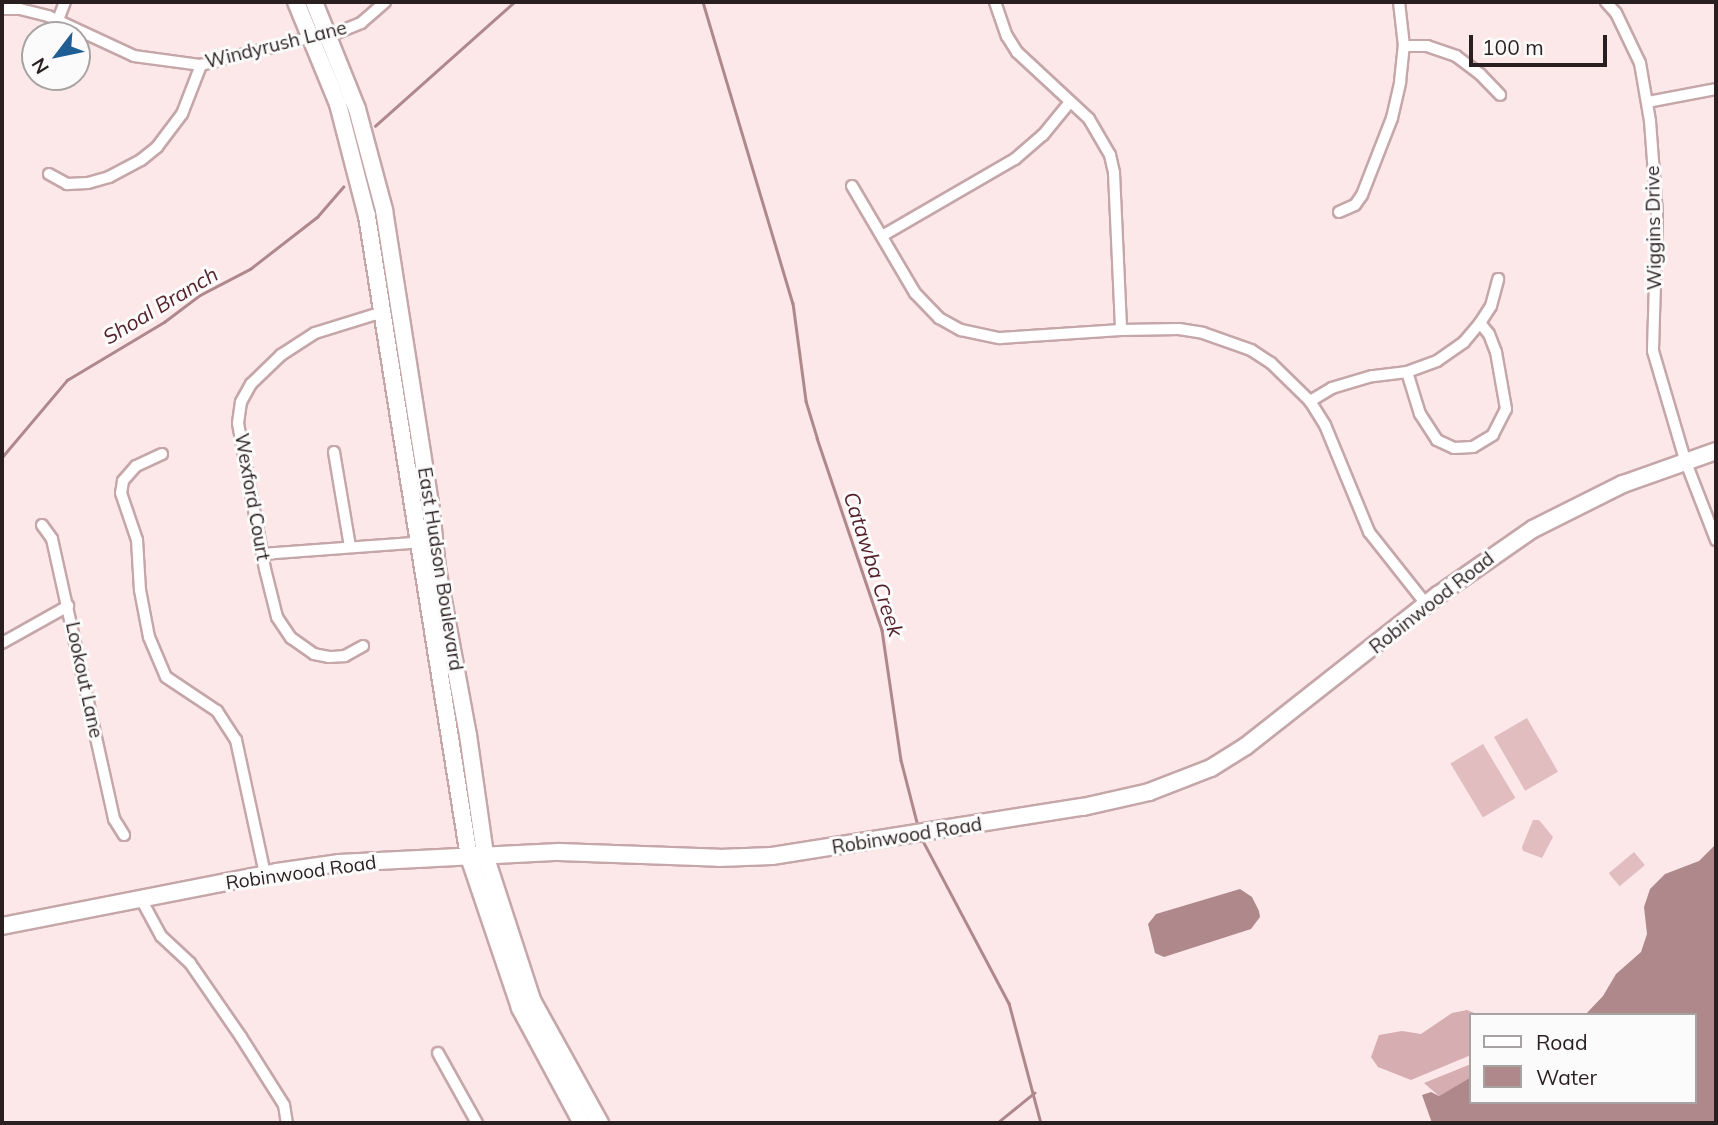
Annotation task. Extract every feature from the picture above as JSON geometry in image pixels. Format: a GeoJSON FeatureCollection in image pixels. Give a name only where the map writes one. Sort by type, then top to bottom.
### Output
{"type":"FeatureCollection","features":[{"type":"Feature","properties":{"kind":"main road","name":"East Hudson Boulevard"},"geometry":{"type":"LineString","coordinates":[[296,2],[338,104],[358,173],[427,542],[477,856],[520,1008],[582,1123]]}},
{"type":"Feature","properties":{"kind":"main road","name":"East Hudson Boulevard"},"geometry":{"type":"LineString","coordinates":[[314,2],[329,36],[370,154],[384,210],[401,314],[427,542]]}},
{"type":"Feature","properties":{"kind":"main road"},"geometry":{"type":"LineString","coordinates":[[383,312],[401,314]]}},
{"type":"Feature","properties":{"kind":"main road","name":"Robinwood Road"},"geometry":{"type":"LineString","coordinates":[[2,926],[265,874],[339,863],[559,852],[750,858],[884,840],[1114,802],[1176,783],[1211,768],[1268,730],[1426,604],[1534,529],[1623,484],[1716,451]]}},
{"type":"Feature","properties":{"kind":"main road","name":"East Hudson Boulevard"},"geometry":{"type":"LineString","coordinates":[[477,856],[532,1000],[600,1123]]}},
{"type":"Feature","properties":{"kind":"street"},"geometry":{"type":"LineString","coordinates":[[58,20],[65,2]]}},
{"type":"Feature","properties":{"kind":"street","name":"Windyrush Lane"},"geometry":{"type":"LineString","coordinates":[[2,9],[34,12],[58,20],[134,56],[201,65],[312,37],[329,36],[360,23],[385,2]]}},
{"type":"Feature","properties":{"kind":"street"},"geometry":{"type":"LineString","coordinates":[[995,2],[1007,36],[1017,52],[1089,119],[1110,155],[1114,173],[1121,330]]}},
{"type":"Feature","properties":{"kind":"street"},"geometry":{"type":"LineString","coordinates":[[1339,212],[1355,205],[1363,195],[1392,118],[1404,46],[1399,2]]}},
{"type":"Feature","properties":{"kind":"street","name":"Wiggins Drive"},"geometry":{"type":"LineString","coordinates":[[1606,2],[1616,13],[1640,63],[1647,102],[1657,215],[1653,351],[1685,460],[1716,540]]}},
{"type":"Feature","properties":{"kind":"street"},"geometry":{"type":"LineString","coordinates":[[1404,46],[1427,46],[1455,56],[1500,95]]}},
{"type":"Feature","properties":{"kind":"street"},"geometry":{"type":"LineString","coordinates":[[49,174],[67,184],[88,183],[109,177],[141,160],[157,147],[182,114],[201,65]]}},
{"type":"Feature","properties":{"kind":"street"},"geometry":{"type":"LineString","coordinates":[[1647,102],[1716,89]]}},
{"type":"Feature","properties":{"kind":"street"},"geometry":{"type":"LineString","coordinates":[[882,236],[1014,159],[1042,135],[1070,102]]}},
{"type":"Feature","properties":{"kind":"street"},"geometry":{"type":"LineString","coordinates":[[852,186],[926,307],[961,330],[1000,338],[1179,329],[1228,340],[1271,363],[1310,401],[1325,425],[1369,532],[1426,604]]}},
{"type":"Feature","properties":{"kind":"street"},"geometry":{"type":"LineString","coordinates":[[1310,401],[1332,388],[1372,376],[1407,372],[1437,361],[1464,342],[1480,323],[1491,306],[1498,279]]}},
{"type":"Feature","properties":{"kind":"street","name":"Wexford Court"},"geometry":{"type":"LineString","coordinates":[[363,646],[345,656],[314,654],[291,638],[274,609],[238,423],[242,402],[251,384],[297,343],[334,325],[383,312]]}},
{"type":"Feature","properties":{"kind":"street"},"geometry":{"type":"LineString","coordinates":[[1407,372],[1420,414],[1437,440],[1454,448],[1473,447],[1493,435],[1506,409],[1496,352],[1489,334],[1480,323]]}},
{"type":"Feature","properties":{"kind":"street"},"geometry":{"type":"LineString","coordinates":[[334,452],[349,547]]}},
{"type":"Feature","properties":{"kind":"street"},"geometry":{"type":"LineString","coordinates":[[162,454],[136,466],[123,481],[121,493],[137,540],[140,590],[149,638],[166,677],[216,711],[236,740],[265,874]]}},
{"type":"Feature","properties":{"kind":"street","name":"Lookout Lane"},"geometry":{"type":"LineString","coordinates":[[42,526],[52,539],[114,819],[124,835]]}},
{"type":"Feature","properties":{"kind":"street"},"geometry":{"type":"LineString","coordinates":[[262,554],[427,542]]}},
{"type":"Feature","properties":{"kind":"street"},"geometry":{"type":"LineString","coordinates":[[2,643],[68,606]]}},
{"type":"Feature","properties":{"kind":"street"},"geometry":{"type":"LineString","coordinates":[[141,899],[161,936],[190,962],[234,1027],[284,1105],[287,1123]]}},
{"type":"Feature","properties":{"kind":"street"},"geometry":{"type":"LineString","coordinates":[[438,1053],[477,1123]]}},
{"type":"Feature","properties":{"kind":"shaded area"},"geometry":{"type":"Polygon","coordinates":[[[1527,718],[1558,772],[1525,791],[1494,737],[1527,718]]]}},
{"type":"Feature","properties":{"kind":"shaded area"},"geometry":{"type":"Polygon","coordinates":[[[1483,744],[1515,798],[1483,818],[1450,764],[1483,744]]]}},
{"type":"Feature","properties":{"kind":"shaded area"},"geometry":{"type":"Polygon","coordinates":[[[1533,820],[1539,820],[1553,837],[1542,858],[1523,851],[1522,847],[1533,820]]]}},
{"type":"Feature","properties":{"kind":"shaded area"},"geometry":{"type":"Polygon","coordinates":[[[1634,852],[1645,865],[1620,886],[1609,873],[1634,852]]]}},
{"type":"Feature","properties":{"kind":"shaded area"},"geometry":{"type":"Polygon","coordinates":[[[1467,1010],[1474,1013],[1470,1013],[1470,1055],[1411,1080],[1378,1067],[1371,1057],[1379,1035],[1402,1031],[1421,1034],[1452,1013],[1467,1010]]]}},
{"type":"Feature","properties":{"kind":"shaded area"},"geometry":{"type":"Polygon","coordinates":[[[1470,1064],[1470,1078],[1439,1096],[1424,1083],[1470,1064]]]}},
{"type":"Feature","properties":{"kind":"water"},"geometry":{"type":"Polygon","coordinates":[[[1714,846],[1716,1123],[1432,1123],[1422,1095],[1431,1092],[1439,1096],[1470,1078],[1470,1104],[1697,1104],[1697,1013],[1587,1013],[1603,996],[1616,974],[1641,952],[1647,934],[1644,907],[1650,889],[1665,874],[1699,861],[1714,846]]]}},
{"type":"Feature","properties":{"kind":"water"},"geometry":{"type":"Polygon","coordinates":[[[1240,889],[1252,897],[1259,911],[1260,917],[1251,929],[1164,957],[1155,953],[1148,924],[1156,914],[1240,889]]]}},
{"type":"Feature","properties":{"kind":"waterway","name":"Shoal Branch"},"geometry":{"type":"LineString","coordinates":[[375,126],[514,2]]}},
{"type":"Feature","properties":{"kind":"waterway","name":"Catawba Creek"},"geometry":{"type":"LineString","coordinates":[[703,2],[793,303],[806,401],[882,630],[901,760],[918,826]]}},
{"type":"Feature","properties":{"kind":"waterway","name":"Shoal Branch"},"geometry":{"type":"LineString","coordinates":[[2,457],[67,380],[164,322],[200,295],[250,269],[317,217],[343,187]]}},
{"type":"Feature","properties":{"kind":"waterway","name":"Catawba Creek"},"geometry":{"type":"LineString","coordinates":[[922,839],[1009,1003],[1041,1123]]}},
{"type":"Feature","properties":{"kind":"waterway"},"geometry":{"type":"LineString","coordinates":[[997,1123],[1034,1093]]}}]}
